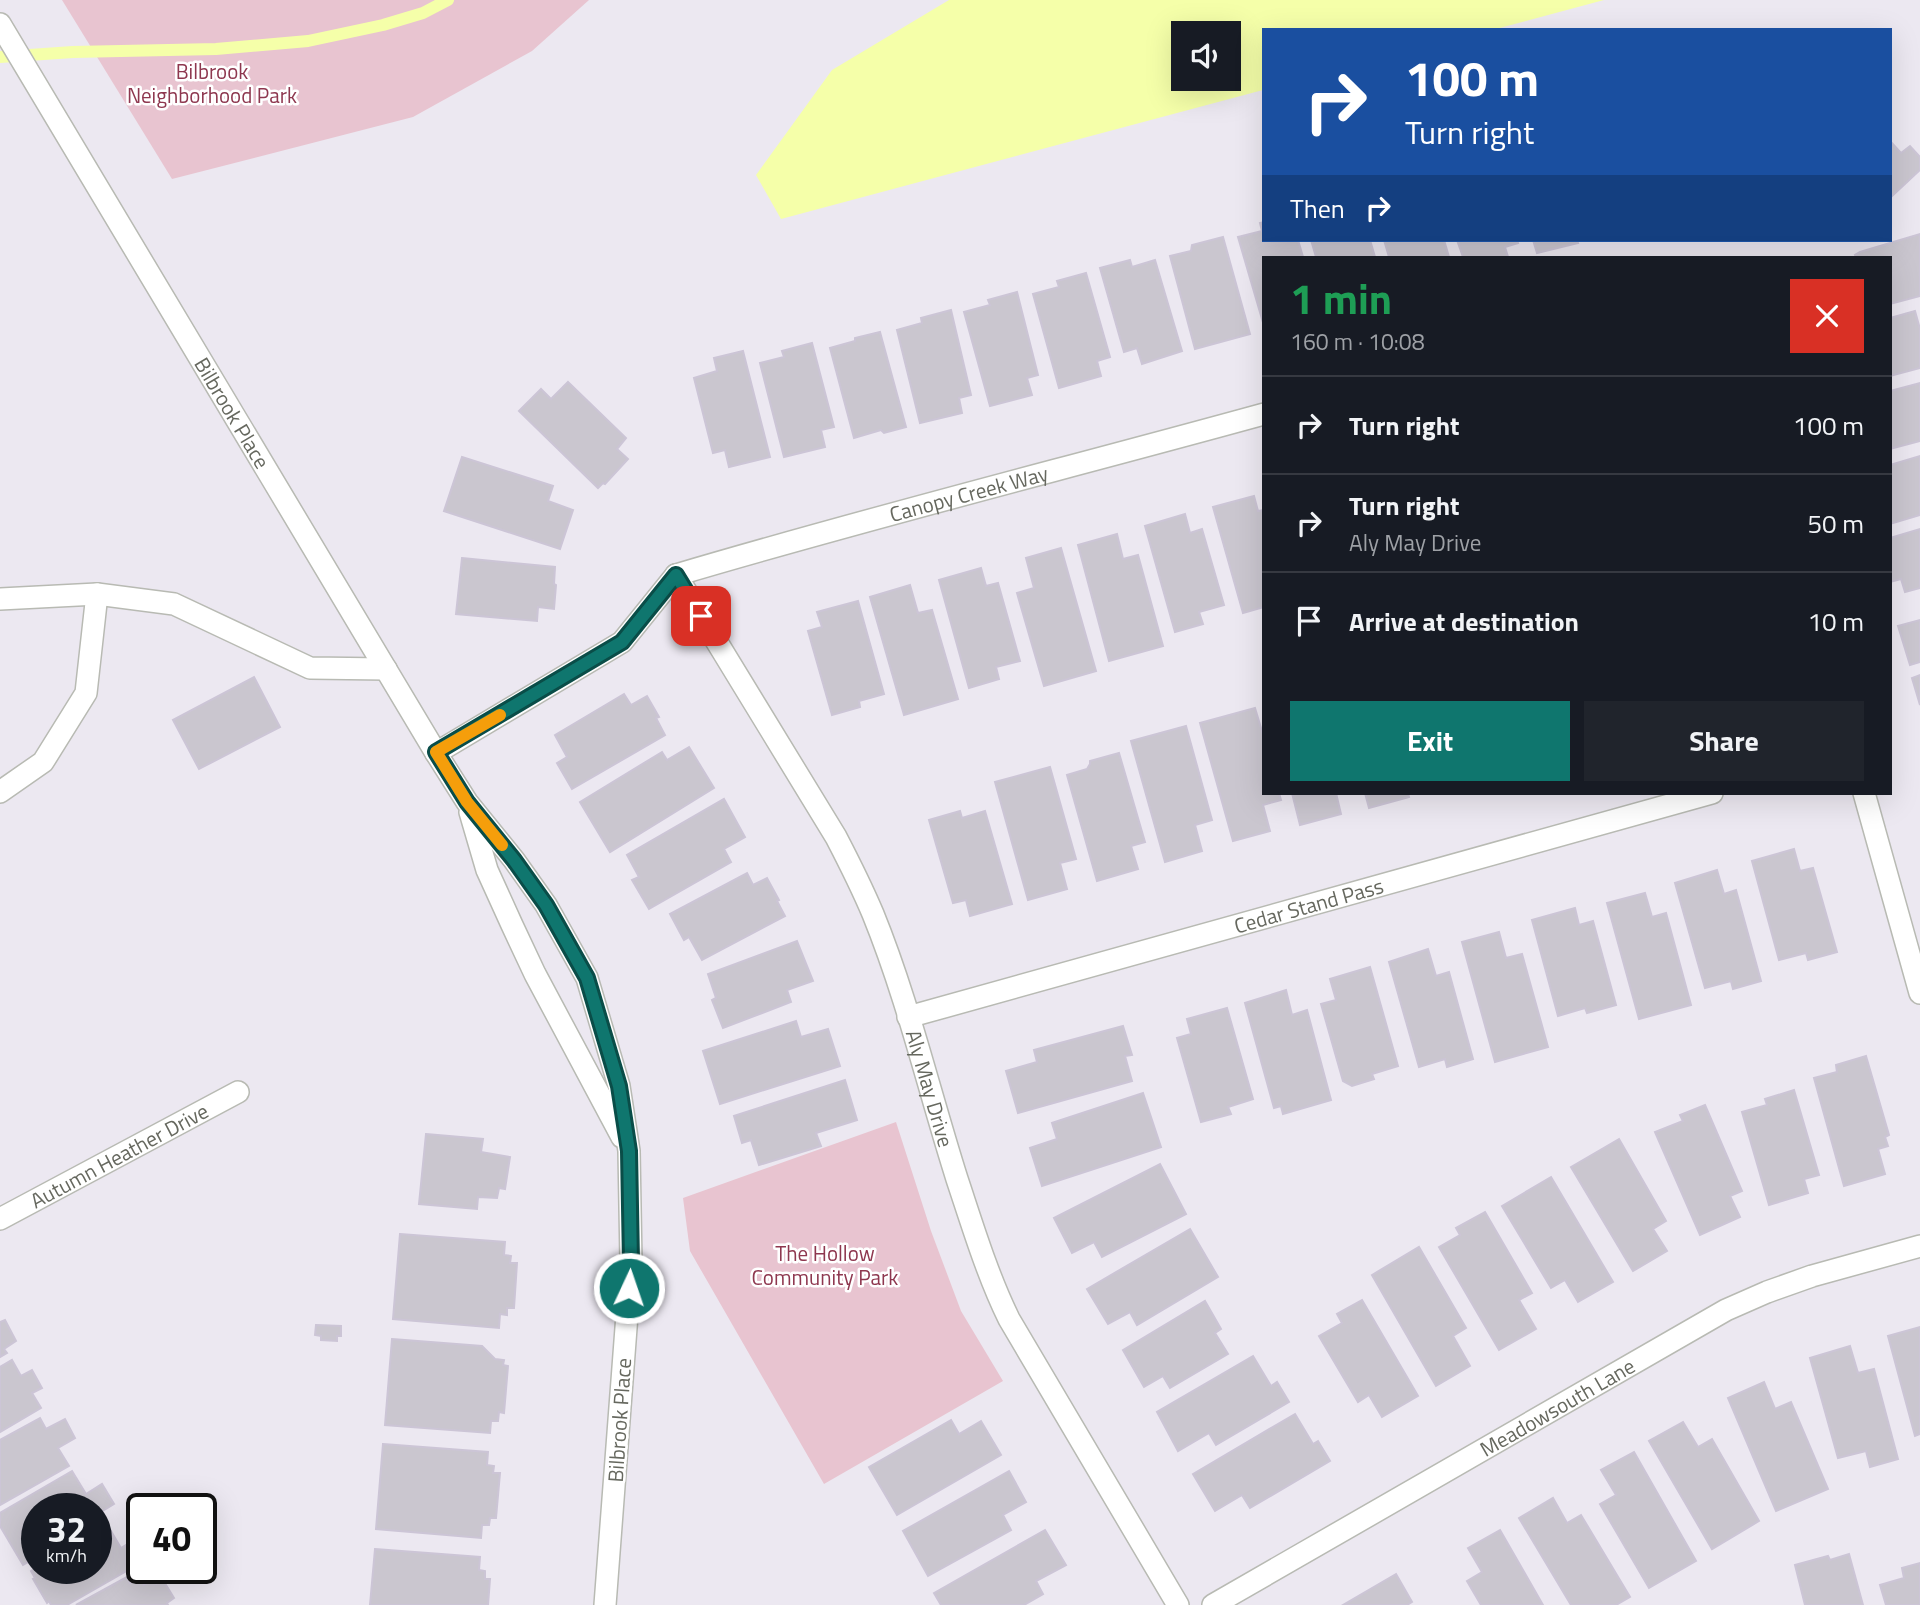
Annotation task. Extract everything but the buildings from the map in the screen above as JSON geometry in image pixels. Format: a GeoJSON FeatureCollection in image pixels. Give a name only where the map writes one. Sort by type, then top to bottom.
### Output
{"type":"FeatureCollection","features":[{"type":"Feature","properties":{"kind":"street","name":"Bilbrook Place"},"geometry":{"type":"LineString","coordinates":[[0,24],[436,752],[467,802],[546,905],[587,978],[619,1086],[629,1151],[631,1262],[605,1605]]}},
{"type":"Feature","properties":{"kind":"street","name":"Canopy Creek Way"},"geometry":{"type":"LineString","coordinates":[[676,575],[818,533],[1262,415]]}},
{"type":"Feature","properties":{"kind":"street"},"geometry":{"type":"LineString","coordinates":[[436,752],[622,642],[676,575]]}},
{"type":"Feature","properties":{"kind":"street","name":"Aly May Drive"},"geometry":{"type":"LineString","coordinates":[[676,575],[836,837],[859,882],[890,958],[948,1150],[995,1291],[1178,1605]]}},
{"type":"Feature","properties":{"kind":"street"},"geometry":{"type":"LineString","coordinates":[[0,600],[97,594],[174,604],[310,668],[386,669]]}},
{"type":"Feature","properties":{"kind":"street"},"geometry":{"type":"LineString","coordinates":[[0,792],[43,762],[86,693],[97,594]]}},
{"type":"Feature","properties":{"kind":"street","name":"Cedar Stand Pass"},"geometry":{"type":"LineString","coordinates":[[908,1017],[1705,795]]}},
{"type":"Feature","properties":{"kind":"street"},"geometry":{"type":"LineString","coordinates":[[1865,795],[1920,993]]}},
{"type":"Feature","properties":{"kind":"street","name":"Bilbrook Place"},"geometry":{"type":"LineString","coordinates":[[467,802],[487,870],[512,925],[535,974],[629,1151]]}},
{"type":"Feature","properties":{"kind":"street","name":"Autumn Heather Drive"},"geometry":{"type":"LineString","coordinates":[[0,1219],[238,1091]]}},
{"type":"Feature","properties":{"kind":"street","name":"Meadowsouth Lane"},"geometry":{"type":"LineString","coordinates":[[1213,1605],[1726,1310],[1812,1276],[1920,1246]]}},
{"type":"Feature","properties":{"kind":"green space","name":"Bilbrook Neighborhood Park"},"geometry":{"type":"Polygon","coordinates":[[[62,0],[589,0],[532,51],[413,117],[172,179],[62,0]]]}},
{"type":"Feature","properties":{"kind":"green space","name":"The Hollow Community Park"},"geometry":{"type":"Polygon","coordinates":[[[896,1122],[931,1231],[961,1311],[1003,1381],[824,1484],[690,1251],[683,1198],[896,1122]]]}},
{"type":"Feature","properties":{"kind":"shaded area"},"geometry":{"type":"Polygon","coordinates":[[[949,0],[1604,0],[1499,28],[1262,28],[1262,90],[781,219],[756,175],[832,70],[949,0]]]}},
{"type":"Feature","properties":{"kind":"waterway"},"geometry":{"type":"LineString","coordinates":[[0,57],[73,52],[216,49],[308,41],[383,25],[423,13],[448,0]]}},
{"type":"Feature","properties":{"kind":"slow traffic"},"geometry":{"type":"LineString","coordinates":[[500,715],[436,752],[467,802],[502,845]]}},
{"type":"Feature","properties":{"kind":"route"},"geometry":{"type":"LineString","coordinates":[[629,1288],[629,1151],[619,1086],[587,978],[546,905],[467,802],[436,752],[622,642],[676,575],[701,616]]}}]}
